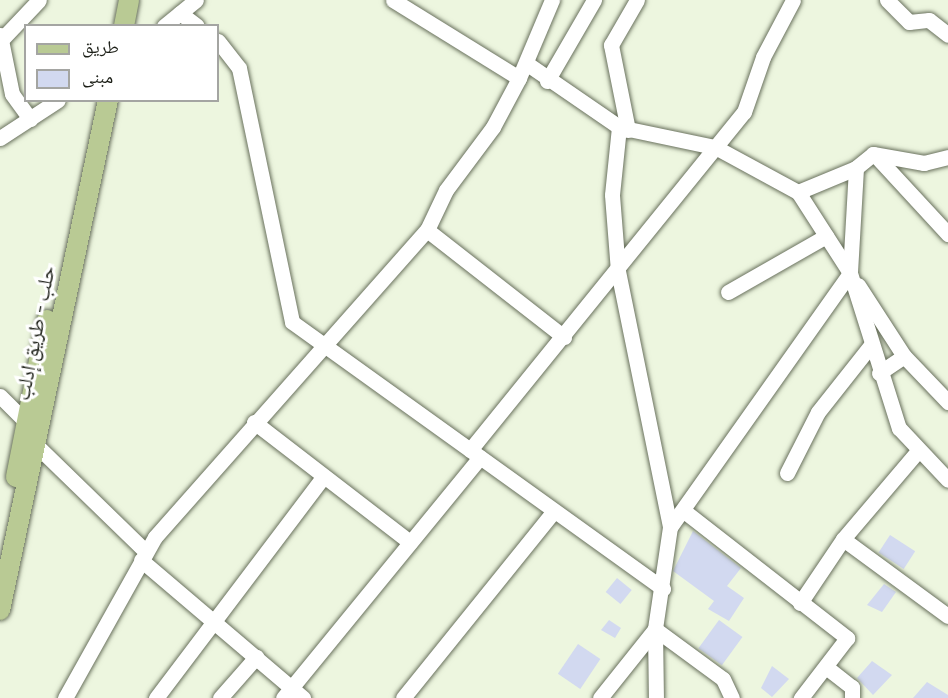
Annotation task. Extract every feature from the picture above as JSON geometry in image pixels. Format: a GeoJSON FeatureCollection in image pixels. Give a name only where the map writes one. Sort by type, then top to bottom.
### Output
{"type":"FeatureCollection","features":[{"type":"Feature","properties":{"kind":"main road"},"geometry":{"type":"LineString","coordinates":[[111,24],[117,0]]}},
{"type":"Feature","properties":{"kind":"main road"},"geometry":{"type":"LineString","coordinates":[[124,24],[129,0]]}},
{"type":"Feature","properties":{"kind":"main road","name":"حلب - طريق إدلب"},"geometry":{"type":"LineString","coordinates":[[0,610],[95,102]]}},
{"type":"Feature","properties":{"kind":"main road","name":"حلب - طريق إدلب"},"geometry":{"type":"LineString","coordinates":[[0,546],[33,434],[108,102]]}},
{"type":"Feature","properties":{"kind":"street"},"geometry":{"type":"LineString","coordinates":[[30,119],[12,94],[2,37],[39,0]]}},
{"type":"Feature","properties":{"kind":"street"},"geometry":{"type":"LineString","coordinates":[[166,24],[196,0]]}},
{"type":"Feature","properties":{"kind":"street"},"geometry":{"type":"LineString","coordinates":[[393,0],[519,78]]}},
{"type":"Feature","properties":{"kind":"street"},"geometry":{"type":"LineString","coordinates":[[65,698],[143,556],[254,422],[427,230],[446,190],[493,127],[526,63],[552,0]]}},
{"type":"Feature","properties":{"kind":"street"},"geometry":{"type":"LineString","coordinates":[[547,81],[594,0]]}},
{"type":"Feature","properties":{"kind":"street"},"geometry":{"type":"LineString","coordinates":[[637,0],[611,45],[623,128],[612,195],[618,271],[670,527],[663,589],[655,629],[656,698]]}},
{"type":"Feature","properties":{"kind":"street"},"geometry":{"type":"LineString","coordinates":[[0,396],[143,556],[215,623],[256,657],[292,695],[564,337],[744,112],[763,57],[793,0]]}},
{"type":"Feature","properties":{"kind":"street"},"geometry":{"type":"LineString","coordinates":[[887,0],[909,22],[929,20],[948,35]]}},
{"type":"Feature","properties":{"kind":"street"},"geometry":{"type":"LineString","coordinates":[[180,13],[194,24]]}},
{"type":"Feature","properties":{"kind":"street"},"geometry":{"type":"LineString","coordinates":[[219,42],[240,68],[292,322],[323,347],[663,589]]}},
{"type":"Feature","properties":{"kind":"street"},"geometry":{"type":"LineString","coordinates":[[526,63],[547,81],[623,128],[715,147],[798,192],[904,356],[948,402]]}},
{"type":"Feature","properties":{"kind":"street"},"geometry":{"type":"LineString","coordinates":[[0,138],[55,102]]}},
{"type":"Feature","properties":{"kind":"street"},"geometry":{"type":"LineString","coordinates":[[798,192],[856,168],[873,154],[924,163],[948,157]]}},
{"type":"Feature","properties":{"kind":"street"},"geometry":{"type":"LineString","coordinates":[[873,154],[948,234]]}},
{"type":"Feature","properties":{"kind":"street"},"geometry":{"type":"LineString","coordinates":[[856,168],[850,273],[879,373],[899,428],[918,451],[948,480]]}},
{"type":"Feature","properties":{"kind":"street"},"geometry":{"type":"LineString","coordinates":[[427,230],[564,337]]}},
{"type":"Feature","properties":{"kind":"street"},"geometry":{"type":"LineString","coordinates":[[728,292],[826,236]]}},
{"type":"Feature","properties":{"kind":"street"},"geometry":{"type":"LineString","coordinates":[[670,527],[684,511],[850,273]]}},
{"type":"Feature","properties":{"kind":"street"},"geometry":{"type":"LineString","coordinates":[[787,473],[818,412],[871,345]]}},
{"type":"Feature","properties":{"kind":"street"},"geometry":{"type":"LineString","coordinates":[[879,373],[904,356]]}},
{"type":"Feature","properties":{"kind":"street"},"geometry":{"type":"LineString","coordinates":[[254,422],[410,542]]}},
{"type":"Feature","properties":{"kind":"street"},"geometry":{"type":"LineString","coordinates":[[800,603],[843,539],[918,451]]}},
{"type":"Feature","properties":{"kind":"street"},"geometry":{"type":"LineString","coordinates":[[156,698],[253,575],[260,555],[324,476]]}},
{"type":"Feature","properties":{"kind":"street"},"geometry":{"type":"LineString","coordinates":[[403,698],[554,511]]}},
{"type":"Feature","properties":{"kind":"street"},"geometry":{"type":"LineString","coordinates":[[684,511],[847,638],[801,698]]}},
{"type":"Feature","properties":{"kind":"street"},"geometry":{"type":"LineString","coordinates":[[843,539],[948,616]]}},
{"type":"Feature","properties":{"kind":"street"},"geometry":{"type":"LineString","coordinates":[[600,698],[655,629]]}},
{"type":"Feature","properties":{"kind":"street"},"geometry":{"type":"LineString","coordinates":[[655,629],[723,679],[732,698]]}},
{"type":"Feature","properties":{"kind":"street"},"geometry":{"type":"LineString","coordinates":[[220,698],[256,657]]}},
{"type":"Feature","properties":{"kind":"street"},"geometry":{"type":"LineString","coordinates":[[826,667],[852,687],[852,698]]}},
{"type":"Feature","properties":{"kind":"building"},"geometry":{"type":"Polygon","coordinates":[[[693,531],[741,568],[727,586],[744,598],[729,621],[708,609],[714,601],[673,571],[693,531]]]}},
{"type":"Feature","properties":{"kind":"building"},"geometry":{"type":"Polygon","coordinates":[[[890,535],[915,551],[904,569],[879,553],[890,535]]]}},
{"type":"Feature","properties":{"kind":"building"},"geometry":{"type":"Polygon","coordinates":[[[617,578],[632,590],[620,604],[606,592],[617,578]]]}},
{"type":"Feature","properties":{"kind":"building"},"geometry":{"type":"Polygon","coordinates":[[[884,584],[896,592],[882,612],[867,605],[884,584]]]}},
{"type":"Feature","properties":{"kind":"building"},"geometry":{"type":"Polygon","coordinates":[[[609,620],[621,628],[615,638],[601,630],[609,620]]]}},
{"type":"Feature","properties":{"kind":"building"},"geometry":{"type":"Polygon","coordinates":[[[719,620],[742,637],[722,665],[698,648],[719,620]]]}},
{"type":"Feature","properties":{"kind":"building"},"geometry":{"type":"Polygon","coordinates":[[[578,644],[600,659],[580,689],[558,674],[578,644]]]}},
{"type":"Feature","properties":{"kind":"building"},"geometry":{"type":"Polygon","coordinates":[[[872,661],[892,675],[873,695],[857,678],[872,661]]]}},
{"type":"Feature","properties":{"kind":"building"},"geometry":{"type":"Polygon","coordinates":[[[772,666],[789,679],[772,697],[761,688],[772,666]]]}},
{"type":"Feature","properties":{"kind":"building"},"geometry":{"type":"Polygon","coordinates":[[[927,682],[948,695],[948,698],[913,698],[927,682]]]}}]}
